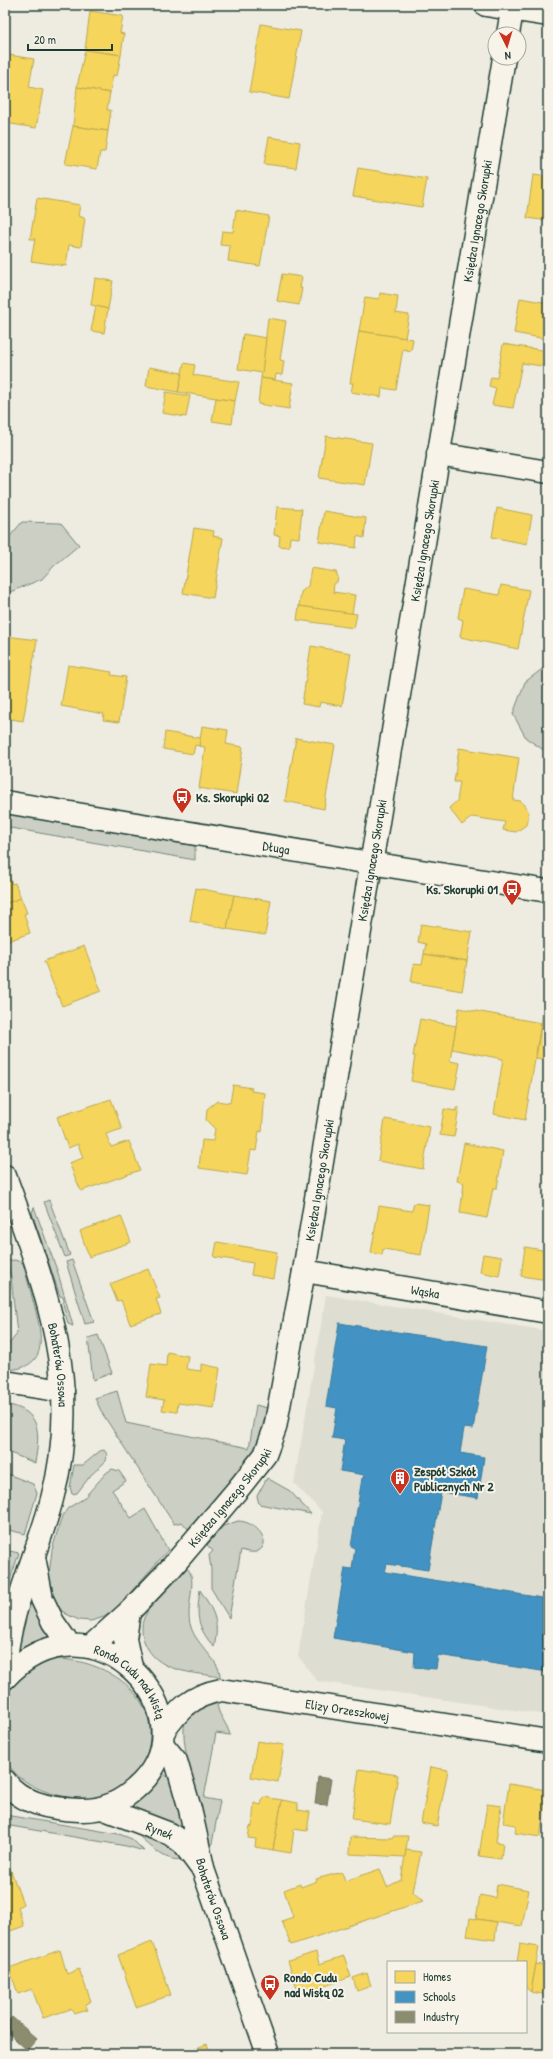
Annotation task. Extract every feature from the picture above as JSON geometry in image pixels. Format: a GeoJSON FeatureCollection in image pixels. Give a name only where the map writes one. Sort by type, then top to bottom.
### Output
{"type":"FeatureCollection","features":[{"type":"Feature","properties":{"kind":"street"},"geometry":{"type":"LineString","coordinates":[[486,5],[512,7],[548,15]]}},
{"type":"Feature","properties":{"kind":"street"},"geometry":{"type":"LineString","coordinates":[[509,26],[512,7]]}},
{"type":"Feature","properties":{"kind":"street","name":"Księdza Ignacego Skorupki"},"geometry":{"type":"LineString","coordinates":[[90,1647],[129,1612],[210,1523],[265,1455],[275,1428],[304,1271],[503,66]]}},
{"type":"Feature","properties":{"kind":"street"},"geometry":{"type":"LineString","coordinates":[[438,454],[548,472]]}},
{"type":"Feature","properties":{"kind":"street","name":"Długa"},"geometry":{"type":"LineString","coordinates":[[5,802],[370,864],[548,891]]}},
{"type":"Feature","properties":{"kind":"street","name":"Bohaterów Ossowa"},"geometry":{"type":"LineString","coordinates":[[5,1176],[45,1289],[58,1346],[63,1391],[63,1432],[56,1483],[34,1557],[15,1609],[6,1650],[5,1671]]}},
{"type":"Feature","properties":{"kind":"street","name":"Wąska"},"geometry":{"type":"LineString","coordinates":[[304,1271],[548,1312]]}},
{"type":"Feature","properties":{"kind":"street"},"geometry":{"type":"LineString","coordinates":[[5,1382],[63,1391]]}},
{"type":"Feature","properties":{"kind":"street","name":"Bohaterów Ossowa"},"geometry":{"type":"LineString","coordinates":[[34,1557],[42,1599],[53,1622],[69,1646]]}},
{"type":"Feature","properties":{"kind":"street"},"geometry":{"type":"LineString","coordinates":[[129,1612],[125,1639],[131,1667]]}},
{"type":"Feature","properties":{"kind":"street","name":"Rondo Cudu nad Wisłą"},"geometry":{"type":"LineString","coordinates":[[5,1678],[23,1661],[47,1649],[69,1646],[90,1647],[116,1656],[131,1667],[147,1685],[154,1701],[162,1738],[153,1767],[141,1784],[118,1803],[102,1808],[86,1811],[68,1810],[35,1804],[18,1794],[5,1781]]}},
{"type":"Feature","properties":{"kind":"street","name":"Elizy Orzeszkowej"},"geometry":{"type":"LineString","coordinates":[[162,1738],[174,1716],[186,1703],[203,1694],[221,1690],[548,1741]]}},
{"type":"Feature","properties":{"kind":"street","name":"Bohaterów Ossowa"},"geometry":{"type":"LineString","coordinates":[[162,1738],[176,1761],[190,1808],[204,1872],[268,2054]]}},
{"type":"Feature","properties":{"kind":"street"},"geometry":{"type":"LineString","coordinates":[[5,1806],[35,1804]]}},
{"type":"Feature","properties":{"kind":"street","name":"Rynek"},"geometry":{"type":"LineString","coordinates":[[102,1808],[170,1834],[183,1843],[204,1872]]}},
{"type":"Feature","properties":{"kind":"shaded area"},"geometry":{"type":"Polygon","coordinates":[[[22,522],[61,523],[79,545],[54,566],[42,579],[5,594],[5,542],[22,522]]]}},
{"type":"Feature","properties":{"kind":"shaded area"},"geometry":{"type":"Polygon","coordinates":[[[548,666],[548,753],[526,738],[513,714],[525,682],[548,666]]]}},
{"type":"Feature","properties":{"kind":"shaded area"},"geometry":{"type":"Polygon","coordinates":[[[5,813],[195,846],[195,860],[5,827],[5,813]]]}},
{"type":"Feature","properties":{"kind":"shaded area"},"geometry":{"type":"Polygon","coordinates":[[[49,1200],[70,1255],[65,1257],[44,1202],[49,1200]]]}},
{"type":"Feature","properties":{"kind":"shaded area"},"geometry":{"type":"Polygon","coordinates":[[[34,1207],[58,1273],[73,1326],[68,1324],[63,1304],[63,1297],[60,1296],[32,1213],[34,1207]]]}},
{"type":"Feature","properties":{"kind":"shaded area"},"geometry":{"type":"Polygon","coordinates":[[[15,1260],[23,1263],[38,1320],[40,1341],[39,1350],[35,1358],[29,1364],[19,1368],[5,1370],[5,1349],[17,1334],[11,1277],[6,1261],[15,1260]]]}},
{"type":"Feature","properties":{"kind":"shaded area"},"geometry":{"type":"Polygon","coordinates":[[[72,1260],[94,1322],[85,1324],[66,1262],[72,1260]]]}},
{"type":"Feature","properties":{"kind":"shaded area"},"geometry":{"type":"Polygon","coordinates":[[[326,1295],[548,1331],[548,1715],[317,1681],[298,1656],[322,1512],[294,1483],[326,1295]]]}},
{"type":"Feature","properties":{"kind":"shaded area"},"geometry":{"type":"Polygon","coordinates":[[[98,1335],[112,1373],[93,1380],[88,1338],[98,1335]]]}},
{"type":"Feature","properties":{"kind":"shaded area"},"geometry":{"type":"Polygon","coordinates":[[[117,1391],[126,1423],[249,1448],[256,1405],[267,1408],[260,1437],[249,1460],[188,1529],[182,1522],[174,1524],[102,1413],[95,1398],[117,1391]]]}},
{"type":"Feature","properties":{"kind":"shaded area"},"geometry":{"type":"Polygon","coordinates":[[[5,1404],[17,1407],[26,1412],[36,1424],[38,1442],[35,1463],[5,1451],[5,1404]]]}},
{"type":"Feature","properties":{"kind":"shaded area"},"geometry":{"type":"Polygon","coordinates":[[[104,1450],[107,1454],[106,1461],[91,1475],[77,1493],[72,1494],[70,1487],[74,1465],[83,1465],[100,1451],[104,1450]]]}},
{"type":"Feature","properties":{"kind":"shaded area"},"geometry":{"type":"Polygon","coordinates":[[[112,1469],[119,1471],[126,1481],[112,1490],[131,1518],[145,1509],[168,1550],[116,1609],[104,1617],[91,1621],[79,1620],[66,1614],[57,1606],[52,1592],[49,1574],[52,1550],[62,1516],[68,1508],[83,1499],[106,1473],[112,1469]]]}},
{"type":"Feature","properties":{"kind":"shaded area"},"geometry":{"type":"Polygon","coordinates":[[[5,1473],[33,1484],[37,1493],[25,1534],[5,1529],[5,1473]]]}},
{"type":"Feature","properties":{"kind":"shaded area"},"geometry":{"type":"Polygon","coordinates":[[[267,1478],[290,1491],[311,1514],[259,1504],[257,1496],[267,1478]]]}},
{"type":"Feature","properties":{"kind":"shaded area"},"geometry":{"type":"Polygon","coordinates":[[[238,1521],[245,1522],[257,1529],[264,1539],[264,1544],[261,1549],[256,1552],[241,1550],[229,1618],[211,1588],[209,1555],[213,1551],[207,1545],[223,1526],[238,1521]]]}},
{"type":"Feature","properties":{"kind":"shaded area"},"geometry":{"type":"Polygon","coordinates":[[[5,1550],[19,1553],[5,1595],[5,1550]]]}},
{"type":"Feature","properties":{"kind":"shaded area"},"geometry":{"type":"Polygon","coordinates":[[[187,1568],[192,1580],[189,1611],[191,1627],[198,1640],[217,1665],[220,1677],[187,1672],[166,1665],[150,1652],[144,1641],[142,1627],[146,1614],[159,1596],[187,1568]]]}},
{"type":"Feature","properties":{"kind":"shaded area"},"geometry":{"type":"Polygon","coordinates":[[[200,1590],[209,1604],[216,1624],[216,1638],[214,1647],[208,1640],[199,1621],[198,1607],[200,1590]]]}},
{"type":"Feature","properties":{"kind":"shaded area"},"geometry":{"type":"Polygon","coordinates":[[[30,1600],[50,1636],[18,1650],[14,1644],[30,1600]]]}},
{"type":"Feature","properties":{"kind":"shaded area"},"geometry":{"type":"Polygon","coordinates":[[[56,1659],[72,1660],[89,1664],[104,1670],[119,1679],[132,1690],[142,1703],[148,1718],[150,1741],[148,1752],[143,1762],[137,1771],[123,1785],[108,1795],[92,1798],[78,1798],[50,1793],[36,1788],[24,1781],[14,1772],[7,1762],[5,1752],[4,1710],[8,1694],[18,1680],[25,1674],[48,1661],[56,1659]]]}},
{"type":"Feature","properties":{"kind":"shaded area"},"geometry":{"type":"Polygon","coordinates":[[[217,1702],[220,1715],[227,1726],[230,1735],[216,1733],[204,1798],[220,1801],[211,1849],[198,1804],[185,1747],[184,1733],[185,1723],[194,1711],[217,1702]]]}},
{"type":"Feature","properties":{"kind":"shaded area"},"geometry":{"type":"Polygon","coordinates":[[[164,1774],[169,1778],[186,1822],[184,1827],[180,1828],[130,1808],[150,1789],[161,1775],[164,1774]]]}},
{"type":"Feature","properties":{"kind":"shaded area"},"geometry":{"type":"Polygon","coordinates":[[[5,1815],[119,1834],[132,1839],[144,1851],[126,1846],[5,1825],[5,1815]]]}},
{"type":"Feature","properties":{"kind":"shaded area"},"geometry":{"type":"Polygon","coordinates":[[[140,1837],[153,1840],[170,1847],[184,1859],[171,1859],[160,1854],[140,1837]]]}},
{"type":"Feature","properties":{"kind":"building: Homes"},"geometry":{"type":"Polygon","coordinates":[[[90,11],[123,16],[120,33],[124,34],[121,55],[85,50],[90,11]]]}},
{"type":"Feature","properties":{"kind":"building: Homes"},"geometry":{"type":"Polygon","coordinates":[[[261,24],[301,31],[289,99],[249,92],[261,24]]]}},
{"type":"Feature","properties":{"kind":"building: Homes"},"geometry":{"type":"Polygon","coordinates":[[[85,50],[121,55],[117,76],[113,75],[110,93],[77,87],[85,50]]]}},
{"type":"Feature","properties":{"kind":"building: Homes"},"geometry":{"type":"Polygon","coordinates":[[[9,55],[34,59],[29,87],[43,90],[36,128],[5,123],[5,76],[9,55]]]}},
{"type":"Feature","properties":{"kind":"building: Homes"},"geometry":{"type":"Polygon","coordinates":[[[77,87],[110,93],[107,110],[111,110],[108,131],[73,126],[77,87]]]}},
{"type":"Feature","properties":{"kind":"building: Homes"},"geometry":{"type":"Polygon","coordinates":[[[73,126],[108,131],[105,152],[100,152],[97,169],[65,164],[73,126]]]}},
{"type":"Feature","properties":{"kind":"building: Homes"},"geometry":{"type":"Polygon","coordinates":[[[269,137],[300,142],[296,168],[264,164],[269,137]]]}},
{"type":"Feature","properties":{"kind":"building: Homes"},"geometry":{"type":"Polygon","coordinates":[[[358,168],[427,179],[422,207],[353,196],[358,168]]]}},
{"type":"Feature","properties":{"kind":"building: Homes"},"geometry":{"type":"Polygon","coordinates":[[[533,175],[548,177],[548,221],[527,218],[533,175]]]}},
{"type":"Feature","properties":{"kind":"building: Homes"},"geometry":{"type":"Polygon","coordinates":[[[37,198],[80,205],[78,216],[85,218],[81,247],[69,245],[66,266],[31,261],[35,239],[30,239],[37,198]]]}},
{"type":"Feature","properties":{"kind":"building: Homes"},"geometry":{"type":"Polygon","coordinates":[[[236,210],[269,216],[260,266],[228,261],[230,246],[220,245],[222,231],[233,232],[236,210]]]}},
{"type":"Feature","properties":{"kind":"building: Homes"},"geometry":{"type":"Polygon","coordinates":[[[282,274],[302,277],[299,305],[277,301],[282,274]]]}},
{"type":"Feature","properties":{"kind":"building: Homes"},"geometry":{"type":"Polygon","coordinates":[[[95,278],[113,281],[108,309],[91,305],[95,278]]]}},
{"type":"Feature","properties":{"kind":"building: Homes"},"geometry":{"type":"Polygon","coordinates":[[[380,293],[398,296],[396,313],[409,315],[405,338],[359,331],[365,297],[379,299],[380,293]]]}},
{"type":"Feature","properties":{"kind":"building: Homes"},"geometry":{"type":"Polygon","coordinates":[[[520,298],[548,303],[548,351],[544,350],[546,339],[514,333],[520,298]]]}},
{"type":"Feature","properties":{"kind":"building: Homes"},"geometry":{"type":"Polygon","coordinates":[[[96,306],[108,309],[104,333],[91,331],[96,306]]]}},
{"type":"Feature","properties":{"kind":"building: Homes"},"geometry":{"type":"Polygon","coordinates":[[[268,318],[286,321],[280,360],[284,361],[282,375],[276,374],[275,380],[261,378],[268,318]]]}},
{"type":"Feature","properties":{"kind":"building: Homes"},"geometry":{"type":"Polygon","coordinates":[[[359,331],[413,339],[411,351],[403,349],[396,390],[382,388],[381,397],[351,392],[353,383],[350,383],[359,331]]]}},
{"type":"Feature","properties":{"kind":"building: Homes"},"geometry":{"type":"Polygon","coordinates":[[[243,334],[266,338],[262,373],[238,369],[243,334]]]}},
{"type":"Feature","properties":{"kind":"building: Homes"},"geometry":{"type":"Polygon","coordinates":[[[503,344],[548,351],[548,367],[522,363],[513,408],[492,405],[496,388],[489,386],[491,377],[497,378],[503,344]]]}},
{"type":"Feature","properties":{"kind":"building: Homes"},"geometry":{"type":"Polygon","coordinates":[[[184,363],[195,365],[193,375],[239,382],[235,401],[178,392],[184,363]]]}},
{"type":"Feature","properties":{"kind":"building: Homes"},"geometry":{"type":"Polygon","coordinates":[[[149,367],[182,373],[178,392],[146,386],[149,367]]]}},
{"type":"Feature","properties":{"kind":"building: Homes"},"geometry":{"type":"Polygon","coordinates":[[[261,378],[293,383],[289,409],[258,404],[261,378]]]}},
{"type":"Feature","properties":{"kind":"building: Homes"},"geometry":{"type":"Polygon","coordinates":[[[166,392],[190,396],[186,417],[162,413],[166,392]]]}},
{"type":"Feature","properties":{"kind":"building: Homes"},"geometry":{"type":"Polygon","coordinates":[[[216,398],[235,401],[232,424],[212,421],[216,398]]]}},
{"type":"Feature","properties":{"kind":"building: Homes"},"geometry":{"type":"Polygon","coordinates":[[[326,436],[372,443],[365,485],[319,478],[326,436]]]}},
{"type":"Feature","properties":{"kind":"building: Homes"},"geometry":{"type":"Polygon","coordinates":[[[277,507],[302,509],[299,538],[290,537],[289,547],[279,546],[280,536],[274,535],[277,507]]]}},
{"type":"Feature","properties":{"kind":"building: Homes"},"geometry":{"type":"Polygon","coordinates":[[[497,508],[532,515],[527,544],[492,537],[497,508]]]}},
{"type":"Feature","properties":{"kind":"building: Homes"},"geometry":{"type":"Polygon","coordinates":[[[324,511],[366,518],[364,538],[357,536],[356,548],[319,542],[324,511]]]}},
{"type":"Feature","properties":{"kind":"building: Homes"},"geometry":{"type":"Polygon","coordinates":[[[194,528],[214,531],[213,536],[223,538],[213,598],[183,593],[194,528]]]}},
{"type":"Feature","properties":{"kind":"building: Homes"},"geometry":{"type":"Polygon","coordinates":[[[311,568],[336,572],[338,577],[337,582],[334,584],[333,592],[355,595],[352,614],[299,606],[301,592],[308,586],[311,568]]]}},
{"type":"Feature","properties":{"kind":"building: Homes"},"geometry":{"type":"Polygon","coordinates":[[[501,585],[529,590],[518,649],[460,637],[463,620],[458,618],[463,589],[499,595],[501,585]]]}},
{"type":"Feature","properties":{"kind":"building: Homes"},"geometry":{"type":"Polygon","coordinates":[[[299,606],[357,614],[354,628],[297,620],[299,606]]]}},
{"type":"Feature","properties":{"kind":"building: Homes"},"geometry":{"type":"Polygon","coordinates":[[[6,636],[37,640],[23,721],[5,718],[6,636]]]}},
{"type":"Feature","properties":{"kind":"building: Homes"},"geometry":{"type":"Polygon","coordinates":[[[311,646],[351,653],[342,706],[320,702],[319,707],[302,704],[311,646]]]}},
{"type":"Feature","properties":{"kind":"building: Homes"},"geometry":{"type":"Polygon","coordinates":[[[68,665],[112,672],[111,675],[126,677],[119,722],[103,720],[104,714],[61,706],[68,665]]]}},
{"type":"Feature","properties":{"kind":"building: Homes"},"geometry":{"type":"Polygon","coordinates":[[[202,726],[228,730],[226,744],[243,747],[236,794],[199,788],[205,747],[199,746],[202,726]]]}},
{"type":"Feature","properties":{"kind":"building: Homes"},"geometry":{"type":"Polygon","coordinates":[[[165,732],[200,738],[199,746],[195,745],[193,754],[163,749],[165,732]]]}},
{"type":"Feature","properties":{"kind":"building: Homes"},"geometry":{"type":"Polygon","coordinates":[[[296,738],[335,745],[324,809],[285,801],[296,738]]]}},
{"type":"Feature","properties":{"kind":"building: Homes"},"geometry":{"type":"Polygon","coordinates":[[[459,748],[519,758],[513,800],[521,801],[529,812],[526,825],[516,832],[503,830],[505,822],[472,817],[462,825],[449,808],[457,801],[460,782],[454,782],[459,748]]]}},
{"type":"Feature","properties":{"kind":"building: Homes"},"geometry":{"type":"Polygon","coordinates":[[[5,866],[12,884],[15,883],[21,898],[5,904],[5,866]]]}},
{"type":"Feature","properties":{"kind":"building: Homes"},"geometry":{"type":"Polygon","coordinates":[[[196,888],[234,895],[227,929],[190,921],[196,888]]]}},
{"type":"Feature","properties":{"kind":"building: Homes"},"geometry":{"type":"Polygon","coordinates":[[[234,895],[271,901],[265,935],[227,929],[234,895]]]}},
{"type":"Feature","properties":{"kind":"building: Homes"},"geometry":{"type":"Polygon","coordinates":[[[21,898],[27,913],[24,914],[30,933],[5,942],[5,904],[21,898]]]}},
{"type":"Feature","properties":{"kind":"building: Homes"},"geometry":{"type":"Polygon","coordinates":[[[421,924],[472,932],[467,961],[424,954],[426,944],[418,942],[421,924]]]}},
{"type":"Feature","properties":{"kind":"building: Homes"},"geometry":{"type":"Polygon","coordinates":[[[84,946],[101,991],[62,1006],[44,961],[84,946]]]}},
{"type":"Feature","properties":{"kind":"building: Homes"},"geometry":{"type":"Polygon","coordinates":[[[424,954],[467,961],[462,991],[411,982],[414,964],[422,965],[424,954]]]}},
{"type":"Feature","properties":{"kind":"building: Homes"},"geometry":{"type":"Polygon","coordinates":[[[459,1008],[541,1023],[525,1120],[494,1114],[503,1059],[452,1049],[459,1008]]]}},
{"type":"Feature","properties":{"kind":"building: Homes"},"geometry":{"type":"Polygon","coordinates":[[[543,1012],[548,1012],[548,1060],[536,1058],[543,1012]]]}},
{"type":"Feature","properties":{"kind":"building: Homes"},"geometry":{"type":"Polygon","coordinates":[[[420,1019],[456,1026],[450,1061],[460,1063],[455,1089],[411,1081],[415,1056],[413,1056],[420,1019]]]}},
{"type":"Feature","properties":{"kind":"building: Homes"},"geometry":{"type":"Polygon","coordinates":[[[233,1085],[252,1088],[251,1091],[265,1093],[262,1132],[259,1131],[256,1151],[251,1150],[247,1175],[199,1168],[202,1140],[213,1141],[215,1129],[206,1120],[207,1109],[217,1101],[230,1103],[233,1085]]]}},
{"type":"Feature","properties":{"kind":"building: Homes"},"geometry":{"type":"Polygon","coordinates":[[[111,1099],[122,1129],[106,1134],[111,1147],[129,1141],[140,1170],[81,1191],[69,1163],[83,1158],[78,1144],[68,1148],[57,1117],[111,1099]]]}},
{"type":"Feature","properties":{"kind":"building: Homes"},"geometry":{"type":"Polygon","coordinates":[[[456,1108],[459,1108],[454,1137],[440,1135],[444,1109],[456,1111],[456,1108]]]}},
{"type":"Feature","properties":{"kind":"building: Homes"},"geometry":{"type":"Polygon","coordinates":[[[385,1119],[430,1127],[423,1169],[378,1161],[385,1119]]]}},
{"type":"Feature","properties":{"kind":"building: Homes"},"geometry":{"type":"Polygon","coordinates":[[[464,1143],[503,1151],[497,1188],[493,1188],[487,1218],[460,1213],[464,1183],[457,1181],[464,1143]]]}},
{"type":"Feature","properties":{"kind":"building: Homes"},"geometry":{"type":"Polygon","coordinates":[[[414,1203],[429,1205],[421,1255],[383,1249],[382,1255],[371,1253],[379,1206],[412,1211],[414,1203]]]}},
{"type":"Feature","properties":{"kind":"building: Homes"},"geometry":{"type":"Polygon","coordinates":[[[121,1216],[131,1242],[89,1257],[80,1231],[121,1216]]]}},
{"type":"Feature","properties":{"kind":"building: Homes"},"geometry":{"type":"Polygon","coordinates":[[[217,1242],[277,1252],[273,1279],[251,1275],[253,1263],[214,1257],[217,1242]]]}},
{"type":"Feature","properties":{"kind":"building: Homes"},"geometry":{"type":"Polygon","coordinates":[[[525,1247],[548,1251],[548,1280],[521,1276],[525,1247]]]}},
{"type":"Feature","properties":{"kind":"building: Homes"},"geometry":{"type":"Polygon","coordinates":[[[483,1254],[502,1257],[499,1276],[480,1272],[483,1254]]]}},
{"type":"Feature","properties":{"kind":"building: Homes"},"geometry":{"type":"Polygon","coordinates":[[[148,1269],[160,1298],[156,1299],[161,1314],[130,1324],[121,1300],[117,1301],[110,1284],[148,1269]]]}},
{"type":"Feature","properties":{"kind":"building: Homes"},"geometry":{"type":"Polygon","coordinates":[[[167,1352],[188,1356],[186,1369],[201,1371],[201,1364],[220,1368],[214,1408],[178,1403],[177,1412],[162,1410],[164,1400],[146,1397],[151,1364],[166,1366],[167,1352]]]}},
{"type":"Feature","properties":{"kind":"building: Homes"},"geometry":{"type":"Polygon","coordinates":[[[257,1741],[284,1745],[278,1782],[251,1777],[257,1741]]]}},
{"type":"Feature","properties":{"kind":"building: Homes"},"geometry":{"type":"Polygon","coordinates":[[[431,1767],[448,1770],[437,1826],[421,1823],[431,1767]]]}},
{"type":"Feature","properties":{"kind":"building: Homes"},"geometry":{"type":"Polygon","coordinates":[[[359,1769],[398,1775],[390,1824],[352,1819],[359,1769]]]}},
{"type":"Feature","properties":{"kind":"building: Homes"},"geometry":{"type":"Polygon","coordinates":[[[509,1784],[547,1790],[540,1837],[515,1833],[516,1825],[503,1823],[509,1784]]]}},
{"type":"Feature","properties":{"kind":"building: Homes"},"geometry":{"type":"Polygon","coordinates":[[[263,1797],[282,1800],[273,1850],[255,1847],[256,1839],[248,1838],[250,1826],[252,1827],[254,1803],[261,1805],[263,1797]]]}},
{"type":"Feature","properties":{"kind":"building: Homes"},"geometry":{"type":"Polygon","coordinates":[[[282,1800],[298,1803],[298,1810],[310,1812],[307,1831],[294,1829],[291,1853],[273,1850],[282,1800]]]}},
{"type":"Feature","properties":{"kind":"building: Homes"},"geometry":{"type":"Polygon","coordinates":[[[487,1804],[501,1806],[496,1842],[503,1843],[501,1859],[479,1856],[487,1804]]]}},
{"type":"Feature","properties":{"kind":"building: Homes"},"geometry":{"type":"Polygon","coordinates":[[[393,1836],[408,1836],[405,1857],[349,1854],[350,1837],[392,1838],[393,1836]]]}},
{"type":"Feature","properties":{"kind":"building: Homes"},"geometry":{"type":"Polygon","coordinates":[[[406,1850],[421,1852],[413,1892],[423,1901],[291,1945],[282,1921],[293,1917],[284,1890],[300,1884],[301,1887],[317,1881],[316,1879],[342,1872],[345,1881],[380,1869],[387,1887],[401,1880],[406,1850]]]}},
{"type":"Feature","properties":{"kind":"building: Homes"},"geometry":{"type":"Polygon","coordinates":[[[10,1868],[23,1904],[18,1907],[24,1926],[5,1933],[5,1870],[10,1868]]]}},
{"type":"Feature","properties":{"kind":"building: Homes"},"geometry":{"type":"Polygon","coordinates":[[[497,1884],[529,1890],[522,1926],[476,1919],[480,1895],[495,1898],[497,1884]]]}},
{"type":"Feature","properties":{"kind":"building: Homes"},"geometry":{"type":"Polygon","coordinates":[[[470,1918],[497,1922],[495,1940],[467,1936],[470,1918]]]}},
{"type":"Feature","properties":{"kind":"building: Homes"},"geometry":{"type":"Polygon","coordinates":[[[152,1942],[171,1995],[136,2007],[118,1955],[152,1942]]]}},
{"type":"Feature","properties":{"kind":"building: Homes"},"geometry":{"type":"Polygon","coordinates":[[[520,1944],[539,1947],[531,1992],[527,1989],[527,1961],[517,1961],[520,1944]]]}},
{"type":"Feature","properties":{"kind":"building: Homes"},"geometry":{"type":"Polygon","coordinates":[[[60,1950],[67,1974],[79,1969],[91,2001],[85,2004],[88,2010],[74,2014],[71,2009],[43,2018],[32,1989],[18,1994],[9,1968],[60,1950]]]}},
{"type":"Feature","properties":{"kind":"building: Homes"},"geometry":{"type":"Polygon","coordinates":[[[316,1952],[319,1964],[344,1956],[351,1977],[299,1995],[288,1961],[316,1952]]]}},
{"type":"Feature","properties":{"kind":"building: Homes"},"geometry":{"type":"Polygon","coordinates":[[[536,1964],[548,1966],[548,1995],[531,1992],[536,1964]]]}},
{"type":"Feature","properties":{"kind":"building: Homes"},"geometry":{"type":"Polygon","coordinates":[[[367,1973],[371,1986],[357,1991],[353,1978],[367,1973]]]}},
{"type":"Feature","properties":{"kind":"building: Homes"},"geometry":{"type":"Polygon","coordinates":[[[207,2044],[211,2054],[180,2054],[207,2044]]]}},
{"type":"Feature","properties":{"kind":"building: Schools","name":"Zespół Szkół Publicznych Nr 2"},"geometry":{"type":"Polygon","coordinates":[[[339,1323],[487,1346],[473,1429],[464,1428],[460,1453],[484,1457],[478,1498],[441,1492],[428,1570],[387,1564],[385,1572],[548,1599],[548,1672],[438,1655],[436,1669],[414,1667],[415,1652],[333,1638],[345,1568],[352,1569],[355,1548],[351,1547],[362,1478],[364,1478],[365,1475],[340,1471],[345,1440],[332,1438],[337,1408],[326,1406],[339,1323]]]}},
{"type":"Feature","properties":{"kind":"building: Industry"},"geometry":{"type":"Polygon","coordinates":[[[318,1777],[331,1779],[327,1805],[315,1804],[318,1777]]]}},
{"type":"Feature","properties":{"kind":"building: Industry"},"geometry":{"type":"Polygon","coordinates":[[[12,2017],[37,2039],[27,2050],[5,2030],[5,2025],[12,2017]]]}},
{"type":"Feature","properties":{"kind":"place","name":"Ks. Skorupki 02"},"geometry":{"type":"Point","coordinates":[182,814]}},
{"type":"Feature","properties":{"kind":"place","name":"Ks. Skorupki 01"},"geometry":{"type":"Point","coordinates":[512,906]}},
{"type":"Feature","properties":{"kind":"place","name":"Zespół Szkół Publicznych Nr 2"},"geometry":{"type":"Point","coordinates":[400,1495]}},
{"type":"Feature","properties":{"kind":"place","name":"Rondo Cudu nad Wisłą 02"},"geometry":{"type":"Point","coordinates":[270,2001]}}]}
